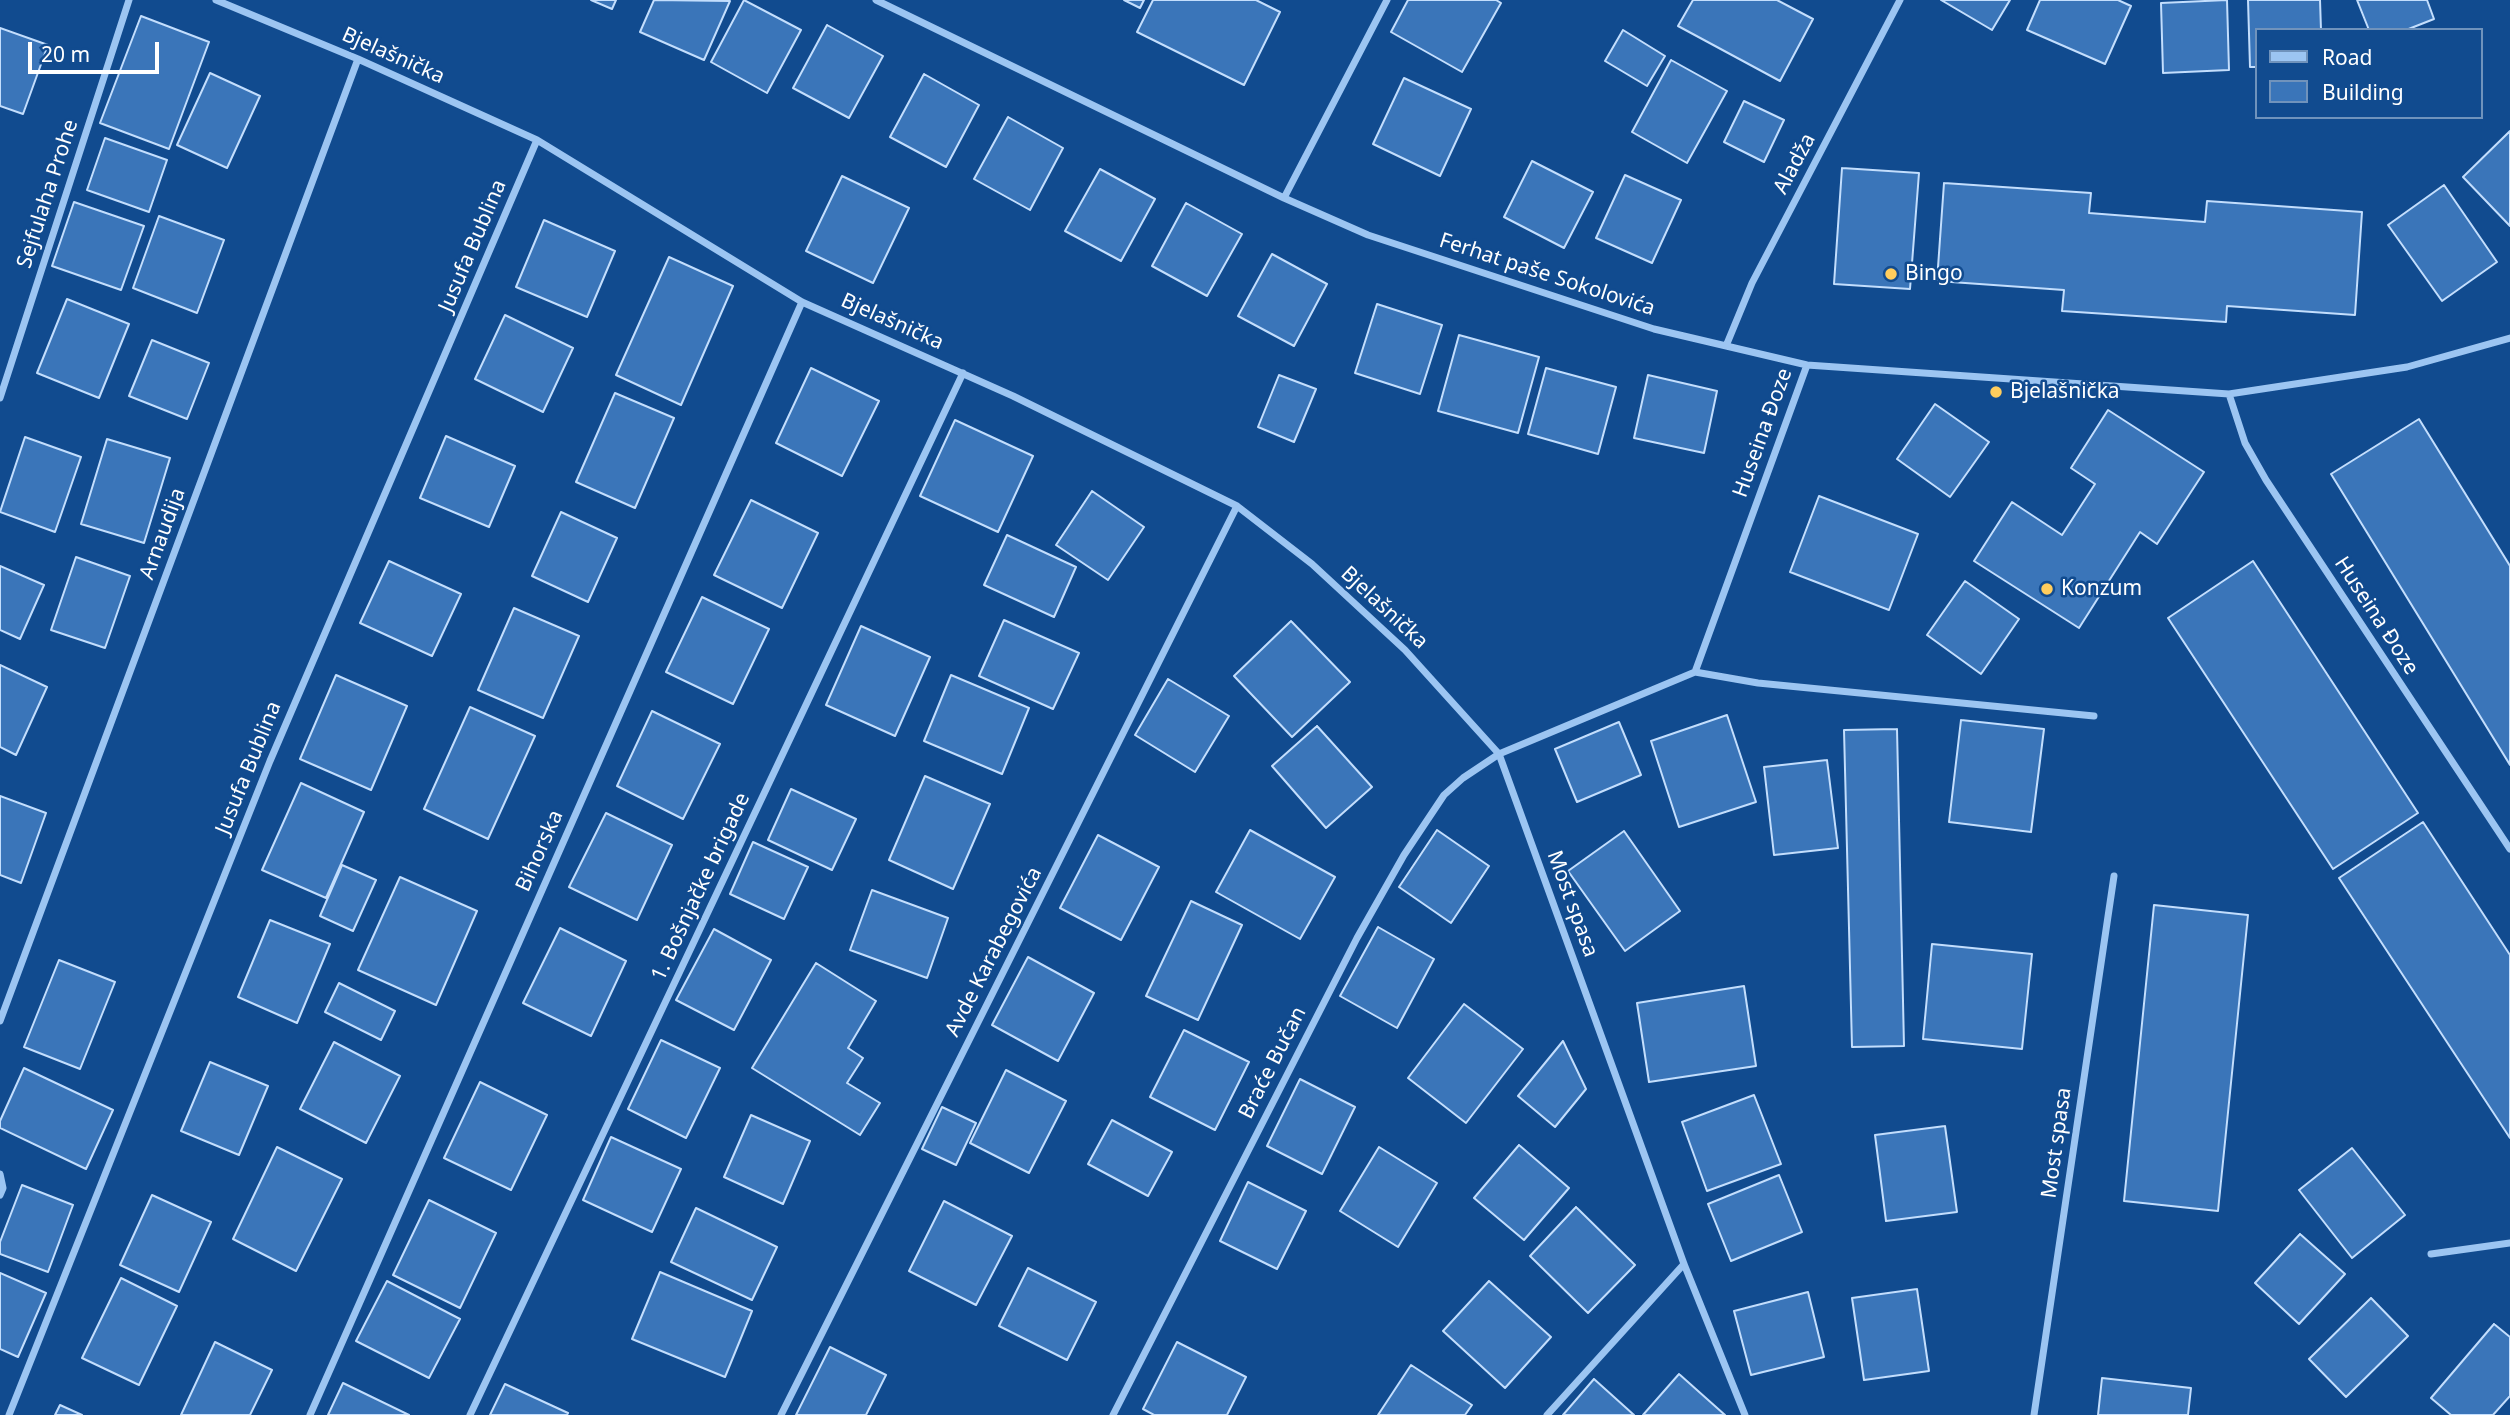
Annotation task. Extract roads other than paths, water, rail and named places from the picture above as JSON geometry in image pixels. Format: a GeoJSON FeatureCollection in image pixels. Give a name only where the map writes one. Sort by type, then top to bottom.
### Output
{"type":"FeatureCollection","features":[{"type":"Feature","properties":{"kind":"street","name":"Sejfulaha Prohe"},"geometry":{"type":"LineString","coordinates":[[0,398],[129,0]]}},
{"type":"Feature","properties":{"kind":"street","name":"Bjelašnička"},"geometry":{"type":"LineString","coordinates":[[216,0],[358,59],[537,140],[802,302],[963,373],[1237,506],[1312,564],[1405,650],[1499,754]]}},
{"type":"Feature","properties":{"kind":"street"},"geometry":{"type":"LineString","coordinates":[[1284,198],[1387,0]]}},
{"type":"Feature","properties":{"kind":"street","name":"Aladža"},"geometry":{"type":"LineString","coordinates":[[1726,346],[1752,283],[1900,0]]}},
{"type":"Feature","properties":{"kind":"street","name":"Ferhat paše Sokolovića"},"geometry":{"type":"LineString","coordinates":[[881,1],[1284,198],[1368,235],[1654,329],[1807,365]]}},
{"type":"Feature","properties":{"kind":"street","name":"Arnaudija"},"geometry":{"type":"LineString","coordinates":[[0,1021],[358,59]]}},
{"type":"Feature","properties":{"kind":"street","name":"Jusufa Bublina"},"geometry":{"type":"LineString","coordinates":[[9,1415],[270,761],[537,140]]}},
{"type":"Feature","properties":{"kind":"street","name":"Bihorska"},"geometry":{"type":"LineString","coordinates":[[310,1415],[802,302]]}},
{"type":"Feature","properties":{"kind":"street","name":"Huseina Đoze"},"geometry":{"type":"LineString","coordinates":[[1695,672],[1807,365],[2229,394],[2407,368],[2510,338]]}},
{"type":"Feature","properties":{"kind":"street","name":"1. Bošnjačke brigade"},"geometry":{"type":"LineString","coordinates":[[470,1415],[963,373]]}},
{"type":"Feature","properties":{"kind":"street","name":"Huseina Đoze"},"geometry":{"type":"LineString","coordinates":[[2229,394],[2245,443],[2266,480],[2510,849]]}},
{"type":"Feature","properties":{"kind":"street","name":"Avde Karabegovića"},"geometry":{"type":"LineString","coordinates":[[781,1415],[1237,506]]}},
{"type":"Feature","properties":{"kind":"street"},"geometry":{"type":"LineString","coordinates":[[1499,754],[1695,672],[1758,683],[2094,716]]}},
{"type":"Feature","properties":{"kind":"street","name":"Most spasa"},"geometry":{"type":"LineString","coordinates":[[1499,754],[1684,1264],[1745,1415]]}},
{"type":"Feature","properties":{"kind":"street","name":"Braće Bučan"},"geometry":{"type":"LineString","coordinates":[[1113,1415],[1357,938],[1404,855],[1444,795],[1463,778],[1499,754]]}},
{"type":"Feature","properties":{"kind":"street","name":"Most spasa"},"geometry":{"type":"LineString","coordinates":[[2034,1415],[2114,876]]}},
{"type":"Feature","properties":{"kind":"street"},"geometry":{"type":"LineString","coordinates":[[0,1174],[3,1188],[0,1195]]}},
{"type":"Feature","properties":{"kind":"street"},"geometry":{"type":"LineString","coordinates":[[2431,1254],[2510,1243]]}},
{"type":"Feature","properties":{"kind":"street"},"geometry":{"type":"LineString","coordinates":[[1547,1415],[1684,1264]]}},
{"type":"Feature","properties":{"kind":"place","name":"Bingo"},"geometry":{"type":"Point","coordinates":[1891,274]}},
{"type":"Feature","properties":{"kind":"place","name":"Bjelašnička"},"geometry":{"type":"Point","coordinates":[1996,392]}},
{"type":"Feature","properties":{"kind":"place","name":"Konzum"},"geometry":{"type":"Point","coordinates":[2047,589]}}]}
